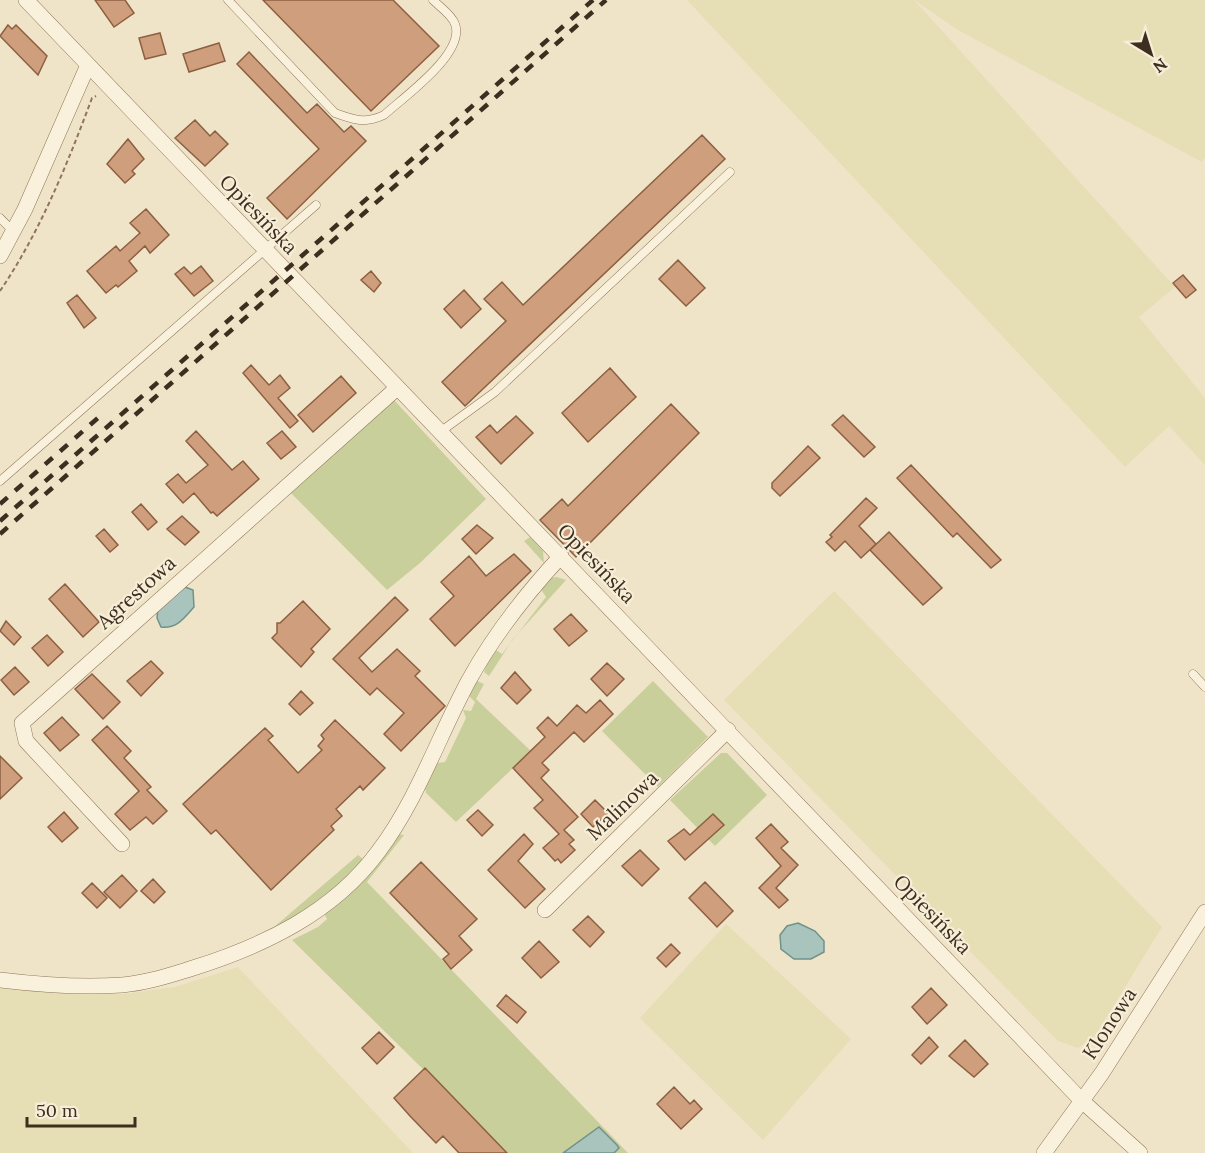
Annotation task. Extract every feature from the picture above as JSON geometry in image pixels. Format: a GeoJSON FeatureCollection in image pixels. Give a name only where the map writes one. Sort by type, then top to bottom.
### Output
{"type":"FeatureCollection","features":[{"type":"Feature","properties":{"kind":"street","name":"Opiesińska"},"geometry":{"type":"LineString","coordinates":[[26,0],[1082,1101],[1140,1153]]}},
{"type":"Feature","properties":{"kind":"street"},"geometry":{"type":"LineString","coordinates":[[0,256],[14,232],[88,65]]}},
{"type":"Feature","properties":{"kind":"street","name":"Agrestowa"},"geometry":{"type":"LineString","coordinates":[[122,844],[26,741],[22,723],[397,388]]}},
{"type":"Feature","properties":{"kind":"street"},"geometry":{"type":"LineString","coordinates":[[0,980],[46,986],[88,986],[124,985],[158,979],[235,954],[281,934],[325,905],[378,853],[412,800],[469,681],[494,638],[520,600],[561,556]]}},
{"type":"Feature","properties":{"kind":"street","name":"Malinowa"},"geometry":{"type":"LineString","coordinates":[[545,910],[728,730]]}},
{"type":"Feature","properties":{"kind":"street","name":"Klonowa"},"geometry":{"type":"LineString","coordinates":[[1044,1153],[1082,1101],[1205,912]]}},
{"type":"Feature","properties":{"kind":"lane"},"geometry":{"type":"LineString","coordinates":[[228,0],[335,113],[358,121],[372,121],[384,115],[448,57],[457,33],[454,22],[433,0]]}},
{"type":"Feature","properties":{"kind":"lane"},"geometry":{"type":"LineString","coordinates":[[440,432],[495,392],[730,172]]}},
{"type":"Feature","properties":{"kind":"lane"},"geometry":{"type":"LineString","coordinates":[[0,481],[316,205]]}},
{"type":"Feature","properties":{"kind":"lane"},"geometry":{"type":"LineString","coordinates":[[0,218],[14,232]]}},
{"type":"Feature","properties":{"kind":"lane"},"geometry":{"type":"LineString","coordinates":[[1193,674],[1205,687]]}},
{"type":"Feature","properties":{"kind":"path"},"geometry":{"type":"LineString","coordinates":[[0,291],[22,255],[47,206],[73,150],[92,98],[98,94],[106,99],[114,93]]}},
{"type":"Feature","properties":{"kind":"shaded area"},"geometry":{"type":"Polygon","coordinates":[[[687,0],[914,0],[1175,287],[1139,317],[1205,398],[1205,465],[1169,426],[1125,467],[687,0]]]}},
{"type":"Feature","properties":{"kind":"shaded area"},"geometry":{"type":"Polygon","coordinates":[[[914,0],[1205,0],[1205,157],[1202,162],[958,30],[914,0]]]}},
{"type":"Feature","properties":{"kind":"shaded area"},"geometry":{"type":"Polygon","coordinates":[[[834,591],[1162,927],[1095,1036],[1078,1048],[1058,1041],[724,700],[834,591]]]}},
{"type":"Feature","properties":{"kind":"shaded area"},"geometry":{"type":"Polygon","coordinates":[[[726,924],[851,1039],[763,1140],[640,1018],[726,924]]]}},
{"type":"Feature","properties":{"kind":"shaded area"},"geometry":{"type":"Polygon","coordinates":[[[238,967],[413,1153],[0,1153],[0,985],[69,994],[124,994],[175,987],[238,967]]]}},
{"type":"Feature","properties":{"kind":"green space"},"geometry":{"type":"Polygon","coordinates":[[[394,400],[486,499],[420,563],[387,590],[289,491],[394,400]]]}},
{"type":"Feature","properties":{"kind":"green space"},"geometry":{"type":"Polygon","coordinates":[[[530,537],[543,551],[544,563],[524,541],[530,537]]]}},
{"type":"Feature","properties":{"kind":"green space"},"geometry":{"type":"Polygon","coordinates":[[[557,577],[566,580],[517,634],[546,597],[540,588],[550,578],[557,577]]]}},
{"type":"Feature","properties":{"kind":"green space"},"geometry":{"type":"Polygon","coordinates":[[[510,644],[489,676],[484,672],[491,652],[496,650],[502,654],[510,644]]]}},
{"type":"Feature","properties":{"kind":"green space"},"geometry":{"type":"Polygon","coordinates":[[[477,681],[484,684],[476,699],[531,751],[456,822],[426,793],[425,788],[437,763],[445,762],[466,718],[463,710],[471,711],[475,702],[469,696],[477,681]]]}},
{"type":"Feature","properties":{"kind":"green space"},"geometry":{"type":"Polygon","coordinates":[[[653,681],[708,737],[658,787],[602,731],[653,681]]]}},
{"type":"Feature","properties":{"kind":"green space"},"geometry":{"type":"Polygon","coordinates":[[[721,753],[727,753],[767,795],[715,846],[670,800],[721,753]]]}},
{"type":"Feature","properties":{"kind":"green space"},"geometry":{"type":"Polygon","coordinates":[[[398,834],[404,835],[367,882],[628,1153],[508,1153],[292,940],[318,927],[327,919],[324,913],[398,834]]]}},
{"type":"Feature","properties":{"kind":"green space"},"geometry":{"type":"Polygon","coordinates":[[[358,855],[363,859],[329,896],[266,934],[358,855]]]}},
{"type":"Feature","properties":{"kind":"water"},"geometry":{"type":"Polygon","coordinates":[[[185,587],[193,590],[194,607],[176,624],[161,627],[157,618],[158,608],[185,587]]]}},
{"type":"Feature","properties":{"kind":"water"},"geometry":{"type":"Polygon","coordinates":[[[798,923],[815,931],[824,941],[824,952],[811,959],[794,959],[781,949],[780,935],[787,926],[798,923]]]}},
{"type":"Feature","properties":{"kind":"water"},"geometry":{"type":"Polygon","coordinates":[[[599,1127],[619,1148],[614,1153],[563,1153],[599,1127]]]}},
{"type":"Feature","properties":{"kind":"building"},"geometry":{"type":"Polygon","coordinates":[[[95,0],[125,0],[134,13],[114,27],[95,0]]]}},
{"type":"Feature","properties":{"kind":"building"},"geometry":{"type":"Polygon","coordinates":[[[263,0],[393,0],[439,46],[371,111],[263,0]]]}},
{"type":"Feature","properties":{"kind":"building"},"geometry":{"type":"Polygon","coordinates":[[[8,25],[12,29],[16,25],[47,56],[38,75],[0,36],[8,25]]]}},
{"type":"Feature","properties":{"kind":"building"},"geometry":{"type":"Polygon","coordinates":[[[160,33],[166,54],[145,59],[139,38],[160,33]]]}},
{"type":"Feature","properties":{"kind":"building"},"geometry":{"type":"Polygon","coordinates":[[[219,43],[225,61],[189,72],[183,54],[219,43]]]}},
{"type":"Feature","properties":{"kind":"building"},"geometry":{"type":"Polygon","coordinates":[[[249,52],[307,113],[317,104],[344,132],[351,126],[366,141],[287,219],[267,198],[319,149],[237,64],[249,52]]]}},
{"type":"Feature","properties":{"kind":"building"},"geometry":{"type":"Polygon","coordinates":[[[195,120],[210,136],[215,131],[228,144],[205,166],[175,138],[195,120]]]}},
{"type":"Feature","properties":{"kind":"building"},"geometry":{"type":"Polygon","coordinates":[[[702,135],[725,159],[465,406],[442,382],[506,321],[484,299],[502,282],[523,305],[702,135]]]}},
{"type":"Feature","properties":{"kind":"building"},"geometry":{"type":"Polygon","coordinates":[[[128,139],[144,159],[132,171],[135,174],[125,183],[107,164],[128,139]]]}},
{"type":"Feature","properties":{"kind":"building"},"geometry":{"type":"Polygon","coordinates":[[[146,209],[169,235],[150,253],[145,246],[129,261],[137,271],[118,287],[116,285],[106,293],[87,271],[116,246],[120,251],[140,233],[130,223],[146,209]]]}},
{"type":"Feature","properties":{"kind":"building"},"geometry":{"type":"Polygon","coordinates":[[[678,260],[705,288],[686,306],[659,279],[678,260]]]}},
{"type":"Feature","properties":{"kind":"building"},"geometry":{"type":"Polygon","coordinates":[[[201,266],[213,281],[194,296],[175,274],[184,267],[191,274],[201,266]]]}},
{"type":"Feature","properties":{"kind":"building"},"geometry":{"type":"Polygon","coordinates":[[[371,271],[381,283],[374,292],[361,280],[371,271]]]}},
{"type":"Feature","properties":{"kind":"building"},"geometry":{"type":"Polygon","coordinates":[[[1183,275],[1196,290],[1186,298],[1173,283],[1183,275]]]}},
{"type":"Feature","properties":{"kind":"building"},"geometry":{"type":"Polygon","coordinates":[[[464,290],[481,309],[461,328],[444,309],[464,290]]]}},
{"type":"Feature","properties":{"kind":"building"},"geometry":{"type":"Polygon","coordinates":[[[77,295],[96,318],[84,328],[67,303],[77,295]]]}},
{"type":"Feature","properties":{"kind":"building"},"geometry":{"type":"Polygon","coordinates":[[[251,365],[269,385],[280,375],[290,388],[278,398],[298,421],[290,428],[243,373],[251,365]]]}},
{"type":"Feature","properties":{"kind":"building"},"geometry":{"type":"Polygon","coordinates":[[[610,368],[636,397],[588,442],[562,413],[610,368]]]}},
{"type":"Feature","properties":{"kind":"building"},"geometry":{"type":"Polygon","coordinates":[[[341,376],[356,393],[313,432],[298,415],[341,376]]]}},
{"type":"Feature","properties":{"kind":"building"},"geometry":{"type":"Polygon","coordinates":[[[671,404],[699,433],[576,557],[540,520],[562,499],[568,506],[671,404]]]}},
{"type":"Feature","properties":{"kind":"building"},"geometry":{"type":"Polygon","coordinates":[[[843,415],[875,447],[864,457],[832,425],[843,415]]]}},
{"type":"Feature","properties":{"kind":"building"},"geometry":{"type":"Polygon","coordinates":[[[516,416],[533,433],[501,464],[476,437],[490,425],[497,433],[516,416]]]}},
{"type":"Feature","properties":{"kind":"building"},"geometry":{"type":"Polygon","coordinates":[[[196,431],[232,470],[243,461],[259,479],[217,516],[211,513],[194,493],[183,503],[166,484],[178,474],[186,483],[208,465],[186,441],[196,431]]]}},
{"type":"Feature","properties":{"kind":"building"},"geometry":{"type":"Polygon","coordinates":[[[282,431],[296,447],[281,459],[267,443],[282,431]]]}},
{"type":"Feature","properties":{"kind":"building"},"geometry":{"type":"Polygon","coordinates":[[[808,446],[820,458],[780,496],[772,488],[772,483],[808,446]]]}},
{"type":"Feature","properties":{"kind":"building"},"geometry":{"type":"Polygon","coordinates":[[[911,465],[1001,560],[991,568],[957,533],[953,537],[897,478],[911,465]]]}},
{"type":"Feature","properties":{"kind":"building"},"geometry":{"type":"Polygon","coordinates":[[[866,498],[877,508],[859,526],[876,544],[861,558],[845,541],[835,551],[826,542],[832,537],[830,535],[866,498]]]}},
{"type":"Feature","properties":{"kind":"building"},"geometry":{"type":"Polygon","coordinates":[[[141,504],[157,522],[148,530],[132,512],[141,504]]]}},
{"type":"Feature","properties":{"kind":"building"},"geometry":{"type":"Polygon","coordinates":[[[182,516],[199,532],[185,545],[167,529],[182,516]]]}},
{"type":"Feature","properties":{"kind":"building"},"geometry":{"type":"Polygon","coordinates":[[[477,525],[493,538],[476,554],[462,539],[477,525]]]}},
{"type":"Feature","properties":{"kind":"building"},"geometry":{"type":"Polygon","coordinates":[[[104,529],[118,545],[110,552],[96,536],[104,529]]]}},
{"type":"Feature","properties":{"kind":"building"},"geometry":{"type":"Polygon","coordinates":[[[889,532],[942,588],[923,605],[870,550],[889,532]]]}},
{"type":"Feature","properties":{"kind":"building"},"geometry":{"type":"Polygon","coordinates":[[[514,554],[531,571],[455,646],[430,619],[454,596],[441,582],[469,556],[486,576],[514,554]]]}},
{"type":"Feature","properties":{"kind":"building"},"geometry":{"type":"Polygon","coordinates":[[[65,584],[99,622],[83,637],[49,599],[65,584]]]}},
{"type":"Feature","properties":{"kind":"building"},"geometry":{"type":"Polygon","coordinates":[[[395,597],[408,610],[359,658],[372,672],[397,649],[420,671],[415,676],[445,706],[401,751],[384,734],[404,713],[377,688],[370,695],[333,659],[395,597]]]}},
{"type":"Feature","properties":{"kind":"building"},"geometry":{"type":"Polygon","coordinates":[[[303,601],[330,629],[311,649],[314,652],[301,667],[272,638],[277,633],[277,623],[280,623],[303,601]]]}},
{"type":"Feature","properties":{"kind":"building"},"geometry":{"type":"Polygon","coordinates":[[[571,614],[587,631],[569,646],[554,629],[571,614]]]}},
{"type":"Feature","properties":{"kind":"building"},"geometry":{"type":"Polygon","coordinates":[[[6,621],[21,637],[14,645],[0,631],[6,621]]]}},
{"type":"Feature","properties":{"kind":"building"},"geometry":{"type":"Polygon","coordinates":[[[47,635],[63,652],[48,666],[32,648],[47,635]]]}},
{"type":"Feature","properties":{"kind":"building"},"geometry":{"type":"Polygon","coordinates":[[[151,661],[163,673],[141,696],[127,681],[151,661]]]}},
{"type":"Feature","properties":{"kind":"building"},"geometry":{"type":"Polygon","coordinates":[[[607,663],[624,679],[607,696],[591,679],[607,663]]]}},
{"type":"Feature","properties":{"kind":"building"},"geometry":{"type":"Polygon","coordinates":[[[15,667],[29,682],[14,695],[1,680],[15,667]]]}},
{"type":"Feature","properties":{"kind":"building"},"geometry":{"type":"Polygon","coordinates":[[[515,672],[531,690],[517,704],[501,688],[515,672]]]}},
{"type":"Feature","properties":{"kind":"building"},"geometry":{"type":"Polygon","coordinates":[[[92,674],[120,702],[103,719],[75,689],[92,674]]]}},
{"type":"Feature","properties":{"kind":"building"},"geometry":{"type":"Polygon","coordinates":[[[301,691],[313,703],[300,715],[289,704],[301,691]]]}},
{"type":"Feature","properties":{"kind":"building"},"geometry":{"type":"Polygon","coordinates":[[[600,700],[613,714],[584,742],[574,732],[542,763],[549,770],[541,778],[578,817],[564,830],[574,840],[569,844],[575,850],[561,863],[558,859],[555,861],[543,848],[559,834],[534,808],[543,800],[513,768],[545,737],[537,728],[548,717],[557,726],[577,705],[586,713],[600,700]]]}},
{"type":"Feature","properties":{"kind":"building"},"geometry":{"type":"Polygon","coordinates":[[[62,717],[79,735],[60,751],[44,733],[62,717]]]}},
{"type":"Feature","properties":{"kind":"building"},"geometry":{"type":"Polygon","coordinates":[[[335,720],[385,768],[363,790],[360,786],[336,809],[342,816],[331,826],[334,830],[271,890],[216,830],[211,834],[183,804],[265,728],[273,736],[268,740],[298,773],[322,750],[318,746],[324,739],[321,735],[335,720]]]}},
{"type":"Feature","properties":{"kind":"building"},"geometry":{"type":"Polygon","coordinates":[[[107,726],[131,751],[124,758],[151,787],[147,790],[167,811],[153,824],[146,817],[130,830],[115,814],[139,791],[92,740],[107,726]]]}},
{"type":"Feature","properties":{"kind":"building"},"geometry":{"type":"Polygon","coordinates":[[[0,756],[22,778],[0,799],[0,756]]]}},
{"type":"Feature","properties":{"kind":"building"},"geometry":{"type":"Polygon","coordinates":[[[595,800],[608,813],[593,827],[581,814],[595,800]]]}},
{"type":"Feature","properties":{"kind":"building"},"geometry":{"type":"Polygon","coordinates":[[[478,810],[493,825],[482,836],[467,820],[478,810]]]}},
{"type":"Feature","properties":{"kind":"building"},"geometry":{"type":"Polygon","coordinates":[[[64,812],[78,828],[62,842],[48,827],[64,812]]]}},
{"type":"Feature","properties":{"kind":"building"},"geometry":{"type":"Polygon","coordinates":[[[713,814],[724,825],[685,860],[668,841],[684,829],[690,835],[713,814]]]}},
{"type":"Feature","properties":{"kind":"building"},"geometry":{"type":"Polygon","coordinates":[[[771,824],[788,842],[781,848],[798,865],[776,888],[788,900],[779,908],[759,888],[781,866],[756,838],[771,824]]]}},
{"type":"Feature","properties":{"kind":"building"},"geometry":{"type":"Polygon","coordinates":[[[524,834],[533,844],[518,861],[545,889],[525,908],[488,870],[524,834]]]}},
{"type":"Feature","properties":{"kind":"building"},"geometry":{"type":"Polygon","coordinates":[[[640,850],[659,869],[642,886],[622,866],[640,850]]]}},
{"type":"Feature","properties":{"kind":"building"},"geometry":{"type":"Polygon","coordinates":[[[421,862],[477,919],[459,936],[472,950],[451,969],[443,959],[449,954],[390,893],[421,862]]]}},
{"type":"Feature","properties":{"kind":"building"},"geometry":{"type":"Polygon","coordinates":[[[122,875],[137,891],[120,908],[104,892],[122,875]]]}},
{"type":"Feature","properties":{"kind":"building"},"geometry":{"type":"Polygon","coordinates":[[[153,879],[165,892],[154,903],[141,891],[153,879]]]}},
{"type":"Feature","properties":{"kind":"building"},"geometry":{"type":"Polygon","coordinates":[[[705,882],[733,911],[717,927],[689,898],[705,882]]]}},
{"type":"Feature","properties":{"kind":"building"},"geometry":{"type":"Polygon","coordinates":[[[92,883],[107,898],[97,908],[82,893],[92,883]]]}},
{"type":"Feature","properties":{"kind":"building"},"geometry":{"type":"Polygon","coordinates":[[[588,916],[604,932],[590,947],[573,930],[588,916]]]}},
{"type":"Feature","properties":{"kind":"building"},"geometry":{"type":"Polygon","coordinates":[[[539,941],[559,962],[541,978],[522,958],[539,941]]]}},
{"type":"Feature","properties":{"kind":"building"},"geometry":{"type":"Polygon","coordinates":[[[671,944],[680,953],[666,967],[657,958],[671,944]]]}},
{"type":"Feature","properties":{"kind":"building"},"geometry":{"type":"Polygon","coordinates":[[[931,988],[947,1005],[927,1024],[912,1007],[931,988]]]}},
{"type":"Feature","properties":{"kind":"building"},"geometry":{"type":"Polygon","coordinates":[[[506,995],[526,1012],[517,1023],[497,1006],[506,995]]]}},
{"type":"Feature","properties":{"kind":"building"},"geometry":{"type":"Polygon","coordinates":[[[379,1032],[394,1047],[377,1064],[362,1048],[379,1032]]]}},
{"type":"Feature","properties":{"kind":"building"},"geometry":{"type":"Polygon","coordinates":[[[929,1037],[938,1047],[921,1064],[912,1055],[929,1037]]]}},
{"type":"Feature","properties":{"kind":"building"},"geometry":{"type":"Polygon","coordinates":[[[965,1040],[988,1064],[974,1077],[949,1056],[965,1040]]]}},
{"type":"Feature","properties":{"kind":"building"},"geometry":{"type":"Polygon","coordinates":[[[425,1068],[507,1153],[459,1153],[443,1136],[436,1143],[394,1098],[425,1068]]]}},
{"type":"Feature","properties":{"kind":"building"},"geometry":{"type":"Polygon","coordinates":[[[674,1087],[690,1104],[694,1100],[702,1109],[681,1129],[657,1104],[674,1087]]]}},
{"type":"Feature","properties":{"kind":"railway"},"geometry":{"type":"LineString","coordinates":[[0,521],[593,0]]}},
{"type":"Feature","properties":{"kind":"railway"},"geometry":{"type":"LineString","coordinates":[[0,534],[606,0]]}},
{"type":"Feature","properties":{"kind":"railway"},"geometry":{"type":"LineString","coordinates":[[0,504],[99,417]]}}]}
